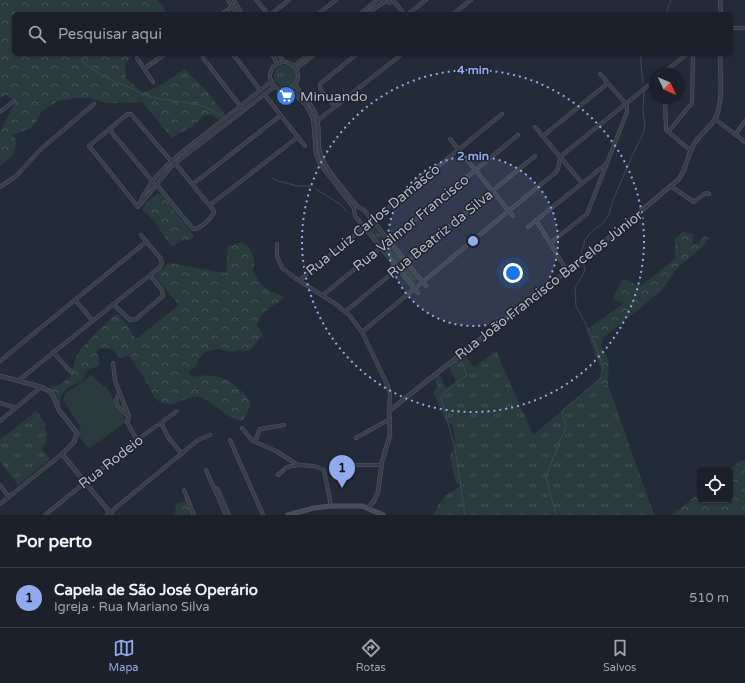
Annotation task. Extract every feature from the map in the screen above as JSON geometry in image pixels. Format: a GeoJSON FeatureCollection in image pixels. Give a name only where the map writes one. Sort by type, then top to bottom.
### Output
{"type":"FeatureCollection","features":[{"type":"Feature","properties":{"kind":"main road"},"geometry":{"type":"LineString","coordinates":[[288,515],[311,508],[332,506],[362,506],[383,515]]}},
{"type":"Feature","properties":{"kind":"street"},"geometry":{"type":"LineString","coordinates":[[228,0],[235,12]]}},
{"type":"Feature","properties":{"kind":"street"},"geometry":{"type":"LineString","coordinates":[[234,0],[241,12]]}},
{"type":"Feature","properties":{"kind":"street"},"geometry":{"type":"LineString","coordinates":[[256,0],[266,12]]}},
{"type":"Feature","properties":{"kind":"street"},"geometry":{"type":"LineString","coordinates":[[274,12],[289,0]]}},
{"type":"Feature","properties":{"kind":"street"},"geometry":{"type":"LineString","coordinates":[[321,12],[336,0]]}},
{"type":"Feature","properties":{"kind":"street"},"geometry":{"type":"LineString","coordinates":[[362,12],[377,0]]}},
{"type":"Feature","properties":{"kind":"street"},"geometry":{"type":"LineString","coordinates":[[411,12],[426,0]]}},
{"type":"Feature","properties":{"kind":"street"},"geometry":{"type":"LineString","coordinates":[[455,12],[470,0]]}},
{"type":"Feature","properties":{"kind":"street"},"geometry":{"type":"LineString","coordinates":[[721,0],[721,12]]}},
{"type":"Feature","properties":{"kind":"street"},"geometry":{"type":"LineString","coordinates":[[369,12],[383,1],[389,3],[394,1],[402,12]]}},
{"type":"Feature","properties":{"kind":"street"},"geometry":{"type":"LineString","coordinates":[[225,12],[236,4]]}},
{"type":"Feature","properties":{"kind":"street"},"geometry":{"type":"LineString","coordinates":[[733,28],[745,28]]}},
{"type":"Feature","properties":{"kind":"street"},"geometry":{"type":"LineString","coordinates":[[144,69],[162,56]]}},
{"type":"Feature","properties":{"kind":"street"},"geometry":{"type":"LineString","coordinates":[[204,56],[244,110]]}},
{"type":"Feature","properties":{"kind":"street"},"geometry":{"type":"LineString","coordinates":[[234,56],[260,90]]}},
{"type":"Feature","properties":{"kind":"street"},"geometry":{"type":"LineString","coordinates":[[273,56],[276,61],[276,65]]}},
{"type":"Feature","properties":{"kind":"street"},"geometry":{"type":"LineString","coordinates":[[280,56],[284,62],[295,68],[298,78],[290,89],[282,90],[275,86],[272,82],[272,71],[276,65],[284,62]]}},
{"type":"Feature","properties":{"kind":"street"},"geometry":{"type":"LineString","coordinates":[[295,68],[308,56]]}},
{"type":"Feature","properties":{"kind":"street"},"geometry":{"type":"LineString","coordinates":[[295,68],[312,56]]}},
{"type":"Feature","properties":{"kind":"street"},"geometry":{"type":"LineString","coordinates":[[335,107],[320,89],[320,84],[355,56]]}},
{"type":"Feature","properties":{"kind":"street"},"geometry":{"type":"LineString","coordinates":[[314,123],[399,56]]}},
{"type":"Feature","properties":{"kind":"street"},"geometry":{"type":"LineString","coordinates":[[672,68],[685,56]]}},
{"type":"Feature","properties":{"kind":"street"},"geometry":{"type":"LineString","coordinates":[[668,132],[692,103],[693,56]]}},
{"type":"Feature","properties":{"kind":"street","name":"Rua João Francisco Barcelos Júnior"},"geometry":{"type":"LineString","coordinates":[[389,411],[672,187],[682,175],[695,142],[715,119],[720,102],[720,56]]}},
{"type":"Feature","properties":{"kind":"street"},"geometry":{"type":"LineString","coordinates":[[137,58],[153,82]]}},
{"type":"Feature","properties":{"kind":"street"},"geometry":{"type":"LineString","coordinates":[[550,243],[587,214],[627,112],[626,104],[600,74]]}},
{"type":"Feature","properties":{"kind":"street"},"geometry":{"type":"LineString","coordinates":[[138,207],[141,198],[171,161],[272,82]]}},
{"type":"Feature","properties":{"kind":"street"},"geometry":{"type":"LineString","coordinates":[[543,136],[608,83]]}},
{"type":"Feature","properties":{"kind":"street"},"geometry":{"type":"LineString","coordinates":[[295,84],[312,108],[318,120],[319,150],[322,159],[355,207],[355,216],[418,293]]}},
{"type":"Feature","properties":{"kind":"street"},"geometry":{"type":"LineString","coordinates":[[362,332],[556,172],[560,157],[649,85]]}},
{"type":"Feature","properties":{"kind":"street"},"geometry":{"type":"LineString","coordinates":[[138,207],[176,163],[275,86]]}},
{"type":"Feature","properties":{"kind":"street"},"geometry":{"type":"LineString","coordinates":[[290,89],[306,105],[314,123],[315,148],[318,159],[355,207],[362,208],[426,286]]}},
{"type":"Feature","properties":{"kind":"street"},"geometry":{"type":"LineString","coordinates":[[264,94],[305,146]]}},
{"type":"Feature","properties":{"kind":"street"},"geometry":{"type":"LineString","coordinates":[[0,112],[14,101]]}},
{"type":"Feature","properties":{"kind":"street"},"geometry":{"type":"LineString","coordinates":[[0,186],[16,176],[41,148],[94,104]]}},
{"type":"Feature","properties":{"kind":"street"},"geometry":{"type":"LineString","coordinates":[[665,104],[665,128],[691,151]]}},
{"type":"Feature","properties":{"kind":"street"},"geometry":{"type":"LineString","coordinates":[[138,207],[89,146],[128,114],[132,116],[171,161],[176,163],[210,205],[214,213],[210,219],[195,230],[157,184]]}},
{"type":"Feature","properties":{"kind":"street","name":"Rua Luiz Carlos Damasco"},"geometry":{"type":"LineString","coordinates":[[300,280],[502,114]]}},
{"type":"Feature","properties":{"kind":"street"},"geometry":{"type":"LineString","coordinates":[[192,184],[281,115]]}},
{"type":"Feature","properties":{"kind":"street"},"geometry":{"type":"LineString","coordinates":[[715,119],[745,142]]}},
{"type":"Feature","properties":{"kind":"street"},"geometry":{"type":"LineString","coordinates":[[735,135],[745,121]]}},
{"type":"Feature","properties":{"kind":"street"},"geometry":{"type":"LineString","coordinates":[[535,127],[582,183]]}},
{"type":"Feature","properties":{"kind":"street"},"geometry":{"type":"LineString","coordinates":[[109,129],[153,182]]}},
{"type":"Feature","properties":{"kind":"street","name":"Rua Valmor Francisco"},"geometry":{"type":"LineString","coordinates":[[323,295],[518,135]]}},
{"type":"Feature","properties":{"kind":"street"},"geometry":{"type":"LineString","coordinates":[[210,205],[298,137]]}},
{"type":"Feature","properties":{"kind":"street"},"geometry":{"type":"LineString","coordinates":[[450,139],[513,216]]}},
{"type":"Feature","properties":{"kind":"street","name":"Rua Beatriz da Silva"},"geometry":{"type":"LineString","coordinates":[[346,311],[535,156]]}},
{"type":"Feature","properties":{"kind":"street"},"geometry":{"type":"LineString","coordinates":[[528,227],[607,162]]}},
{"type":"Feature","properties":{"kind":"street"},"geometry":{"type":"LineString","coordinates":[[595,172],[601,179]]}},
{"type":"Feature","properties":{"kind":"street"},"geometry":{"type":"LineString","coordinates":[[672,187],[694,202],[706,193],[709,194]]}},
{"type":"Feature","properties":{"kind":"street"},"geometry":{"type":"LineString","coordinates":[[536,220],[567,271]]}},
{"type":"Feature","properties":{"kind":"street"},"geometry":{"type":"LineString","coordinates":[[19,380],[160,267],[162,261],[141,235]]}},
{"type":"Feature","properties":{"kind":"street"},"geometry":{"type":"LineString","coordinates":[[0,361],[146,242]]}},
{"type":"Feature","properties":{"kind":"street"},"geometry":{"type":"LineString","coordinates":[[277,244],[277,256],[282,268],[346,311],[362,332],[388,386],[390,395],[390,435],[382,465],[377,496],[368,508]]}},
{"type":"Feature","properties":{"kind":"street"},"geometry":{"type":"LineString","coordinates":[[113,304],[130,320],[136,319],[163,296],[162,290],[150,275]]}},
{"type":"Feature","properties":{"kind":"street"},"geometry":{"type":"LineString","coordinates":[[75,300],[93,321]]}},
{"type":"Feature","properties":{"kind":"street"},"geometry":{"type":"LineString","coordinates":[[53,352],[71,372]]}},
{"type":"Feature","properties":{"kind":"street"},"geometry":{"type":"LineString","coordinates":[[113,362],[116,382],[129,416],[127,422],[137,440]]}},
{"type":"Feature","properties":{"kind":"street"},"geometry":{"type":"LineString","coordinates":[[0,376],[41,386],[52,393],[57,407],[77,435],[74,442],[62,454],[0,504]]}},
{"type":"Feature","properties":{"kind":"street"},"geometry":{"type":"LineString","coordinates":[[0,421],[41,386]]}},
{"type":"Feature","properties":{"kind":"street"},"geometry":{"type":"LineString","coordinates":[[120,393],[116,401],[121,409],[129,416]]}},
{"type":"Feature","properties":{"kind":"street"},"geometry":{"type":"LineString","coordinates":[[0,403],[16,408]]}},
{"type":"Feature","properties":{"kind":"street","name":"Rua Rodeio"},"geometry":{"type":"LineString","coordinates":[[45,515],[137,440],[177,411]]}},
{"type":"Feature","properties":{"kind":"street"},"geometry":{"type":"LineString","coordinates":[[356,438],[390,419]]}},
{"type":"Feature","properties":{"kind":"street"},"geometry":{"type":"LineString","coordinates":[[161,424],[168,437],[182,454]]}},
{"type":"Feature","properties":{"kind":"street"},"geometry":{"type":"LineString","coordinates":[[256,442],[260,429],[284,425]]}},
{"type":"Feature","properties":{"kind":"street"},"geometry":{"type":"LineString","coordinates":[[242,428],[256,442],[298,465]]}},
{"type":"Feature","properties":{"kind":"street"},"geometry":{"type":"LineString","coordinates":[[62,454],[110,514],[198,440],[210,435]]}},
{"type":"Feature","properties":{"kind":"street"},"geometry":{"type":"LineString","coordinates":[[230,440],[263,515]]}},
{"type":"Feature","properties":{"kind":"street"},"geometry":{"type":"LineString","coordinates":[[351,464],[382,465]]}},
{"type":"Feature","properties":{"kind":"street"},"geometry":{"type":"LineString","coordinates":[[278,475],[287,467],[298,465],[314,466],[324,470],[332,506]]}},
{"type":"Feature","properties":{"kind":"street"},"geometry":{"type":"LineString","coordinates":[[206,470],[228,515]]}},
{"type":"Feature","properties":{"kind":"street"},"geometry":{"type":"LineString","coordinates":[[0,485],[9,497]]}},
{"type":"Feature","properties":{"kind":"street"},"geometry":{"type":"LineString","coordinates":[[217,488],[228,515]]}},
{"type":"Feature","properties":{"kind":"street"},"geometry":{"type":"LineString","coordinates":[[184,490],[194,515]]}},
{"type":"Feature","properties":{"kind":"green space"},"geometry":{"type":"Polygon","coordinates":[[[0,0],[157,0],[164,7],[165,12],[12,12],[12,56],[132,56],[125,63],[126,78],[142,93],[158,87],[185,69],[208,92],[225,115],[219,120],[210,114],[204,116],[193,126],[172,138],[142,102],[107,103],[91,98],[74,98],[58,101],[42,111],[31,128],[12,135],[17,141],[12,156],[0,166],[0,133],[15,102],[7,95],[0,98],[0,0]]]}},
{"type":"Feature","properties":{"kind":"green space"},"geometry":{"type":"Polygon","coordinates":[[[285,65],[293,68],[296,76],[293,84],[285,87],[277,84],[274,76],[277,68],[285,65]]]}},
{"type":"Feature","properties":{"kind":"green space"},"geometry":{"type":"Polygon","coordinates":[[[158,194],[161,194],[194,236],[192,239],[181,241],[171,246],[154,221],[142,209],[150,199],[158,194]]]}},
{"type":"Feature","properties":{"kind":"green space"},"geometry":{"type":"Polygon","coordinates":[[[370,224],[373,225],[384,238],[383,242],[379,243],[368,229],[370,224]]]}},
{"type":"Feature","properties":{"kind":"green space"},"geometry":{"type":"Polygon","coordinates":[[[682,232],[693,234],[693,244],[699,243],[704,236],[708,238],[705,245],[679,266],[661,291],[603,338],[601,348],[607,356],[609,365],[608,385],[583,393],[604,375],[586,330],[623,304],[613,298],[623,279],[641,286],[675,259],[675,239],[682,232]]]}},
{"type":"Feature","properties":{"kind":"green space"},"geometry":{"type":"Polygon","coordinates":[[[241,242],[248,247],[254,258],[253,270],[261,284],[268,290],[283,296],[284,299],[271,307],[260,317],[257,326],[263,334],[252,348],[247,351],[240,350],[231,352],[218,349],[205,352],[198,360],[196,366],[189,372],[192,377],[220,377],[236,386],[249,400],[251,405],[243,420],[232,418],[206,399],[200,397],[189,398],[168,404],[162,403],[155,398],[130,357],[127,355],[119,358],[113,350],[109,349],[99,349],[96,352],[99,357],[99,366],[89,369],[83,380],[64,391],[60,404],[58,405],[55,395],[50,387],[60,385],[70,377],[75,360],[80,350],[114,315],[116,314],[122,319],[136,339],[179,305],[154,275],[169,263],[226,273],[228,246],[241,242]]]}},
{"type":"Feature","properties":{"kind":"green space"},"geometry":{"type":"Polygon","coordinates":[[[386,245],[389,245],[401,259],[399,263],[395,263],[384,250],[386,245]]]}},
{"type":"Feature","properties":{"kind":"green space"},"geometry":{"type":"Polygon","coordinates":[[[403,266],[406,266],[417,279],[416,283],[412,284],[401,271],[403,266]]]}},
{"type":"Feature","properties":{"kind":"green space"},"geometry":{"type":"Polygon","coordinates":[[[496,351],[533,435],[583,393],[608,385],[654,515],[432,515],[443,498],[461,486],[460,483],[456,484],[450,455],[455,446],[455,437],[452,425],[445,420],[433,393],[438,386],[434,378],[439,374],[446,389],[456,382],[449,366],[464,354],[474,367],[496,351]]]}},
{"type":"Feature","properties":{"kind":"green space"},"geometry":{"type":"Polygon","coordinates":[[[91,375],[104,387],[106,386],[126,422],[89,449],[78,435],[81,428],[63,400],[66,393],[91,375]]]}},
{"type":"Feature","properties":{"kind":"green space"},"geometry":{"type":"Polygon","coordinates":[[[36,411],[46,424],[44,428],[47,432],[46,443],[41,448],[50,459],[18,485],[0,461],[0,440],[36,411]]]}},
{"type":"Feature","properties":{"kind":"green space"},"geometry":{"type":"Polygon","coordinates":[[[742,460],[745,461],[745,515],[671,515],[697,495],[697,503],[733,503],[733,467],[742,460]]]}},
{"type":"Feature","properties":{"kind":"green space"},"geometry":{"type":"Polygon","coordinates":[[[187,500],[193,515],[175,515],[176,504],[187,500]]]}},
{"type":"Feature","properties":{"kind":"waterway"},"geometry":{"type":"LineString","coordinates":[[667,12],[671,0]]}},
{"type":"Feature","properties":{"kind":"waterway"},"geometry":{"type":"LineString","coordinates":[[641,56],[643,83]]}},
{"type":"Feature","properties":{"kind":"waterway"},"geometry":{"type":"LineString","coordinates":[[82,61],[106,77],[144,94],[165,100],[190,103],[206,107],[221,116]]}},
{"type":"Feature","properties":{"kind":"waterway"},"geometry":{"type":"LineString","coordinates":[[581,253],[585,240],[590,233],[604,222],[609,214],[614,198],[643,134],[645,126],[643,112],[644,91]]}},
{"type":"Feature","properties":{"kind":"waterway"},"geometry":{"type":"LineString","coordinates":[[272,178],[297,186],[311,186]]}},
{"type":"Feature","properties":{"kind":"waterway"},"geometry":{"type":"LineString","coordinates":[[316,189],[340,204],[347,212]]}},
{"type":"Feature","properties":{"kind":"waterway"},"geometry":{"type":"LineString","coordinates":[[556,515],[546,477],[566,426],[562,411],[600,379],[603,369],[591,334],[576,306],[575,288],[585,271],[583,261]]}},
{"type":"Feature","properties":{"kind":"waterway"},"geometry":{"type":"LineString","coordinates":[[460,358],[467,375],[445,392],[441,398],[455,448],[465,515]]}},
{"type":"Feature","properties":{"kind":"place","name":"Minuando"},"geometry":{"type":"Point","coordinates":[286,96]}},
{"type":"Feature","properties":{"kind":"place","name":"Capela de São José Operário"},"geometry":{"type":"Point","coordinates":[342,488]}}]}
